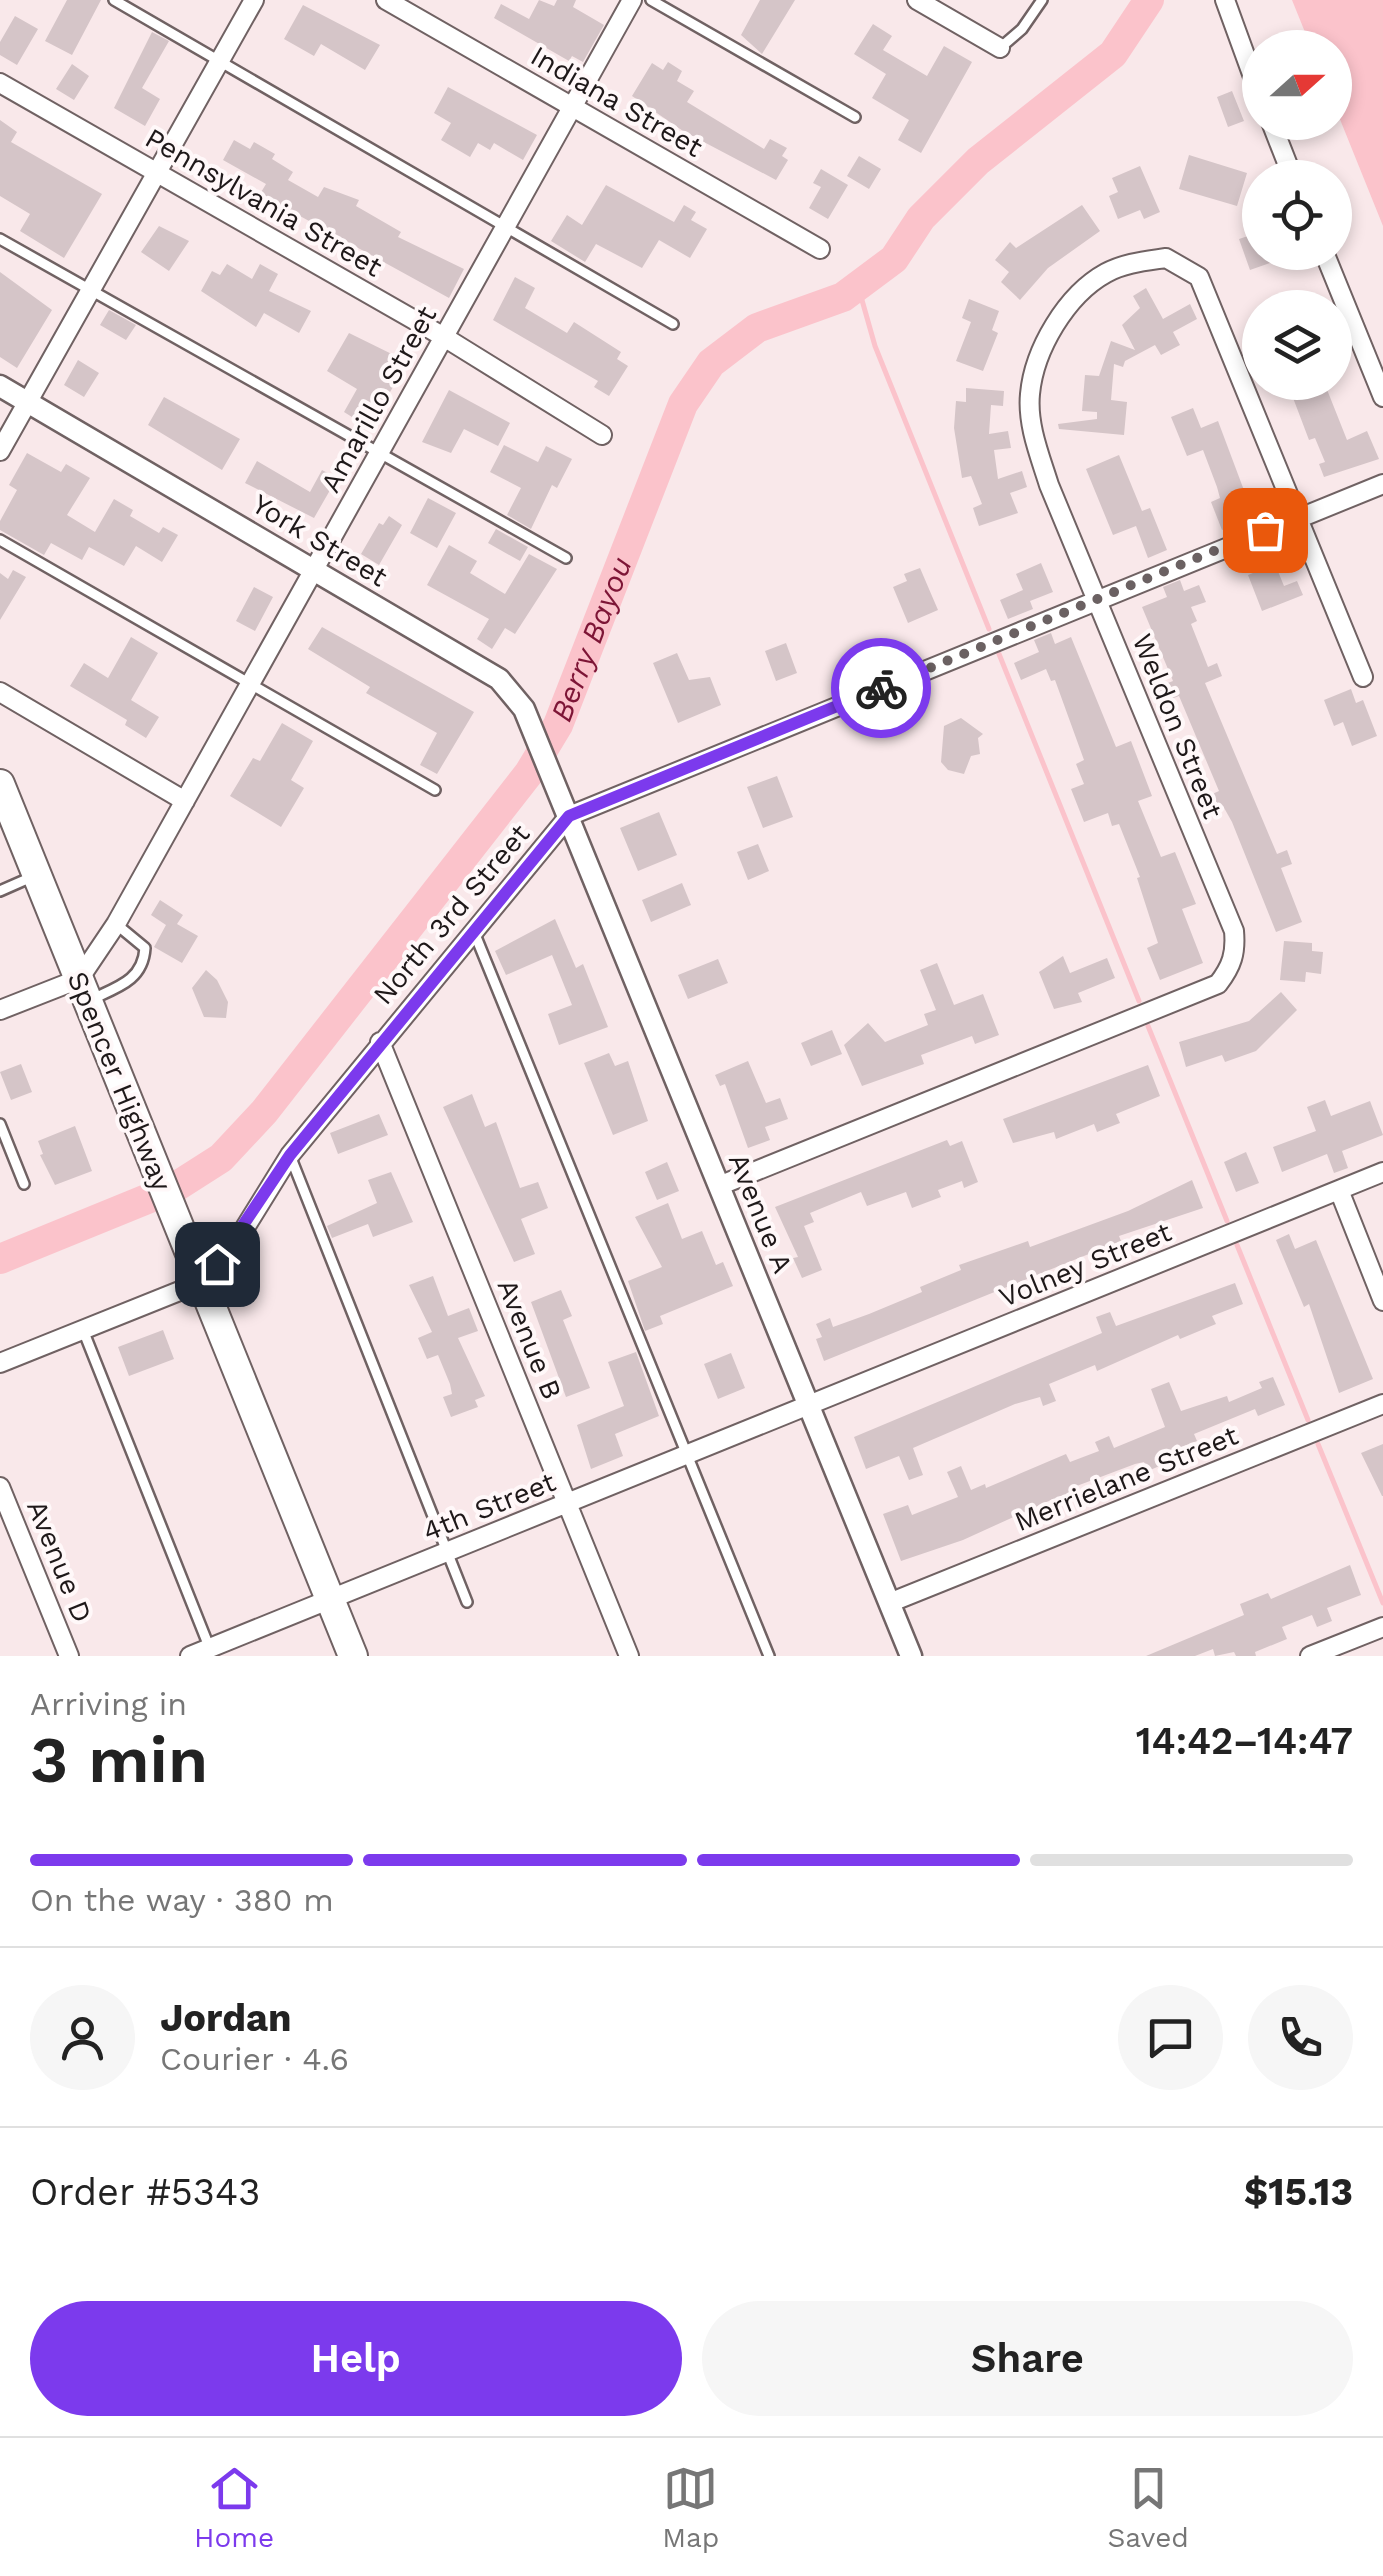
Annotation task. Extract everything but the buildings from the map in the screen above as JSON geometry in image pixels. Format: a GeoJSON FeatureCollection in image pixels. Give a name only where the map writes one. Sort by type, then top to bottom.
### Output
{"type":"FeatureCollection","features":[{"type":"Feature","properties":{"kind":"main road","name":"Spencer Highway"},"geometry":{"type":"LineString","coordinates":[[0,784],[7,824],[37,875],[354,1656]]}},
{"type":"Feature","properties":{"kind":"street"},"geometry":{"type":"LineString","coordinates":[[0,450],[254,0]]}},
{"type":"Feature","properties":{"kind":"street","name":"Indiana Street"},"geometry":{"type":"LineString","coordinates":[[386,0],[820,249]]}},
{"type":"Feature","properties":{"kind":"street","name":"Amarillo Street"},"geometry":{"type":"LineString","coordinates":[[83,990],[116,924],[632,0]]}},
{"type":"Feature","properties":{"kind":"street"},"geometry":{"type":"LineString","coordinates":[[917,0],[1000,48]]}},
{"type":"Feature","properties":{"kind":"street"},"geometry":{"type":"LineString","coordinates":[[1225,0],[1242,47]]}},
{"type":"Feature","properties":{"kind":"street","name":"Pennsylvania Street"},"geometry":{"type":"LineString","coordinates":[[0,83],[444,337],[602,435]]}},
{"type":"Feature","properties":{"kind":"street","name":"Weldon Street"},"geometry":{"type":"LineString","coordinates":[[721,1185],[1218,984],[1229,970],[1236,951],[1234,931],[1049,485],[1033,434],[1030,397],[1036,363],[1053,328],[1082,292],[1106,273],[1166,258],[1200,277],[1363,676]]}},
{"type":"Feature","properties":{"kind":"street"},"geometry":{"type":"LineString","coordinates":[[1331,270],[1383,396]]}},
{"type":"Feature","properties":{"kind":"street","name":"York Street"},"geometry":{"type":"LineString","coordinates":[[0,386],[499,679],[524,709],[558,792]]}},
{"type":"Feature","properties":{"kind":"street","name":"North 3rd Street"},"geometry":{"type":"LineString","coordinates":[[0,1364],[202,1282],[232,1247],[290,1155],[569,816],[1383,484]]}},
{"type":"Feature","properties":{"kind":"street"},"geometry":{"type":"LineString","coordinates":[[0,692],[185,801]]}},
{"type":"Feature","properties":{"kind":"street","name":"Avenue A"},"geometry":{"type":"LineString","coordinates":[[558,792],[911,1656]]}},
{"type":"Feature","properties":{"kind":"street"},"geometry":{"type":"LineString","coordinates":[[0,1010],[83,990]]}},
{"type":"Feature","properties":{"kind":"street","name":"Avenue B"},"geometry":{"type":"LineString","coordinates":[[380,1042],[629,1656]]}},
{"type":"Feature","properties":{"kind":"street","name":"Volney Street"},"geometry":{"type":"LineString","coordinates":[[809,1406],[1383,1172]]}},
{"type":"Feature","properties":{"kind":"street"},"geometry":{"type":"LineString","coordinates":[[1339,1190],[1383,1302]]}},
{"type":"Feature","properties":{"kind":"street","name":"Merrielane Street"},"geometry":{"type":"LineString","coordinates":[[890,1603],[1383,1404]]}},
{"type":"Feature","properties":{"kind":"street","name":"4th Street"},"geometry":{"type":"LineString","coordinates":[[190,1656],[212,1652],[330,1599],[809,1406]]}},
{"type":"Feature","properties":{"kind":"street","name":"Avenue D"},"geometry":{"type":"LineString","coordinates":[[0,1487],[69,1656]]}},
{"type":"Feature","properties":{"kind":"street"},"geometry":{"type":"LineString","coordinates":[[1310,1656],[1383,1628]]}},
{"type":"Feature","properties":{"kind":"lane"},"geometry":{"type":"LineString","coordinates":[[114,0],[673,324]]}},
{"type":"Feature","properties":{"kind":"lane"},"geometry":{"type":"LineString","coordinates":[[652,0],[855,117]]}},
{"type":"Feature","properties":{"kind":"lane"},"geometry":{"type":"LineString","coordinates":[[1000,48],[1022,29],[1042,0]]}},
{"type":"Feature","properties":{"kind":"lane"},"geometry":{"type":"LineString","coordinates":[[0,239],[566,558]]}},
{"type":"Feature","properties":{"kind":"lane"},"geometry":{"type":"LineString","coordinates":[[0,540],[436,790]]}},
{"type":"Feature","properties":{"kind":"lane"},"geometry":{"type":"LineString","coordinates":[[0,891],[37,875]]}},
{"type":"Feature","properties":{"kind":"lane"},"geometry":{"type":"LineString","coordinates":[[83,990],[130,981],[144,964],[144,948],[116,924]]}},
{"type":"Feature","properties":{"kind":"lane"},"geometry":{"type":"LineString","coordinates":[[474,932],[769,1656]]}},
{"type":"Feature","properties":{"kind":"lane"},"geometry":{"type":"LineString","coordinates":[[0,1124],[24,1184]]}},
{"type":"Feature","properties":{"kind":"lane"},"geometry":{"type":"LineString","coordinates":[[290,1155],[467,1602]]}},
{"type":"Feature","properties":{"kind":"lane"},"geometry":{"type":"LineString","coordinates":[[83,1330],[212,1652]]}},
{"type":"Feature","properties":{"kind":"shaded area"},"geometry":{"type":"Polygon","coordinates":[[[1292,0],[1383,0],[1383,226],[1348,140],[1352,140],[1352,30],[1304,30],[1292,0]]]}},
{"type":"Feature","properties":{"kind":"waterway","name":"Berry Bayou"},"geometry":{"type":"LineString","coordinates":[[0,1259],[174,1188],[221,1158],[264,1112],[529,773],[558,725],[683,404],[711,363],[757,328],[843,297],[894,259],[921,218],[978,161],[1113,54],[1149,0]]}},
{"type":"Feature","properties":{"kind":"waterway"},"geometry":{"type":"LineString","coordinates":[[858,286],[875,346],[989,629]]}},
{"type":"Feature","properties":{"kind":"waterway"},"geometry":{"type":"LineString","coordinates":[[999,654],[1139,1001]]}},
{"type":"Feature","properties":{"kind":"waterway"},"geometry":{"type":"LineString","coordinates":[[1148,1026],[1227,1221]]}},
{"type":"Feature","properties":{"kind":"waterway"},"geometry":{"type":"LineString","coordinates":[[1237,1245],[1308,1420]]}},
{"type":"Feature","properties":{"kind":"waterway"},"geometry":{"type":"LineString","coordinates":[[1318,1444],[1383,1603]]}},
{"type":"Feature","properties":{"kind":"way so far"},"geometry":{"type":"LineString","coordinates":[[881,688],[1265,530]]}},
{"type":"Feature","properties":{"kind":"route"},"geometry":{"type":"LineString","coordinates":[[217,1264],[232,1247],[290,1155],[569,816],[881,688]]}}]}
